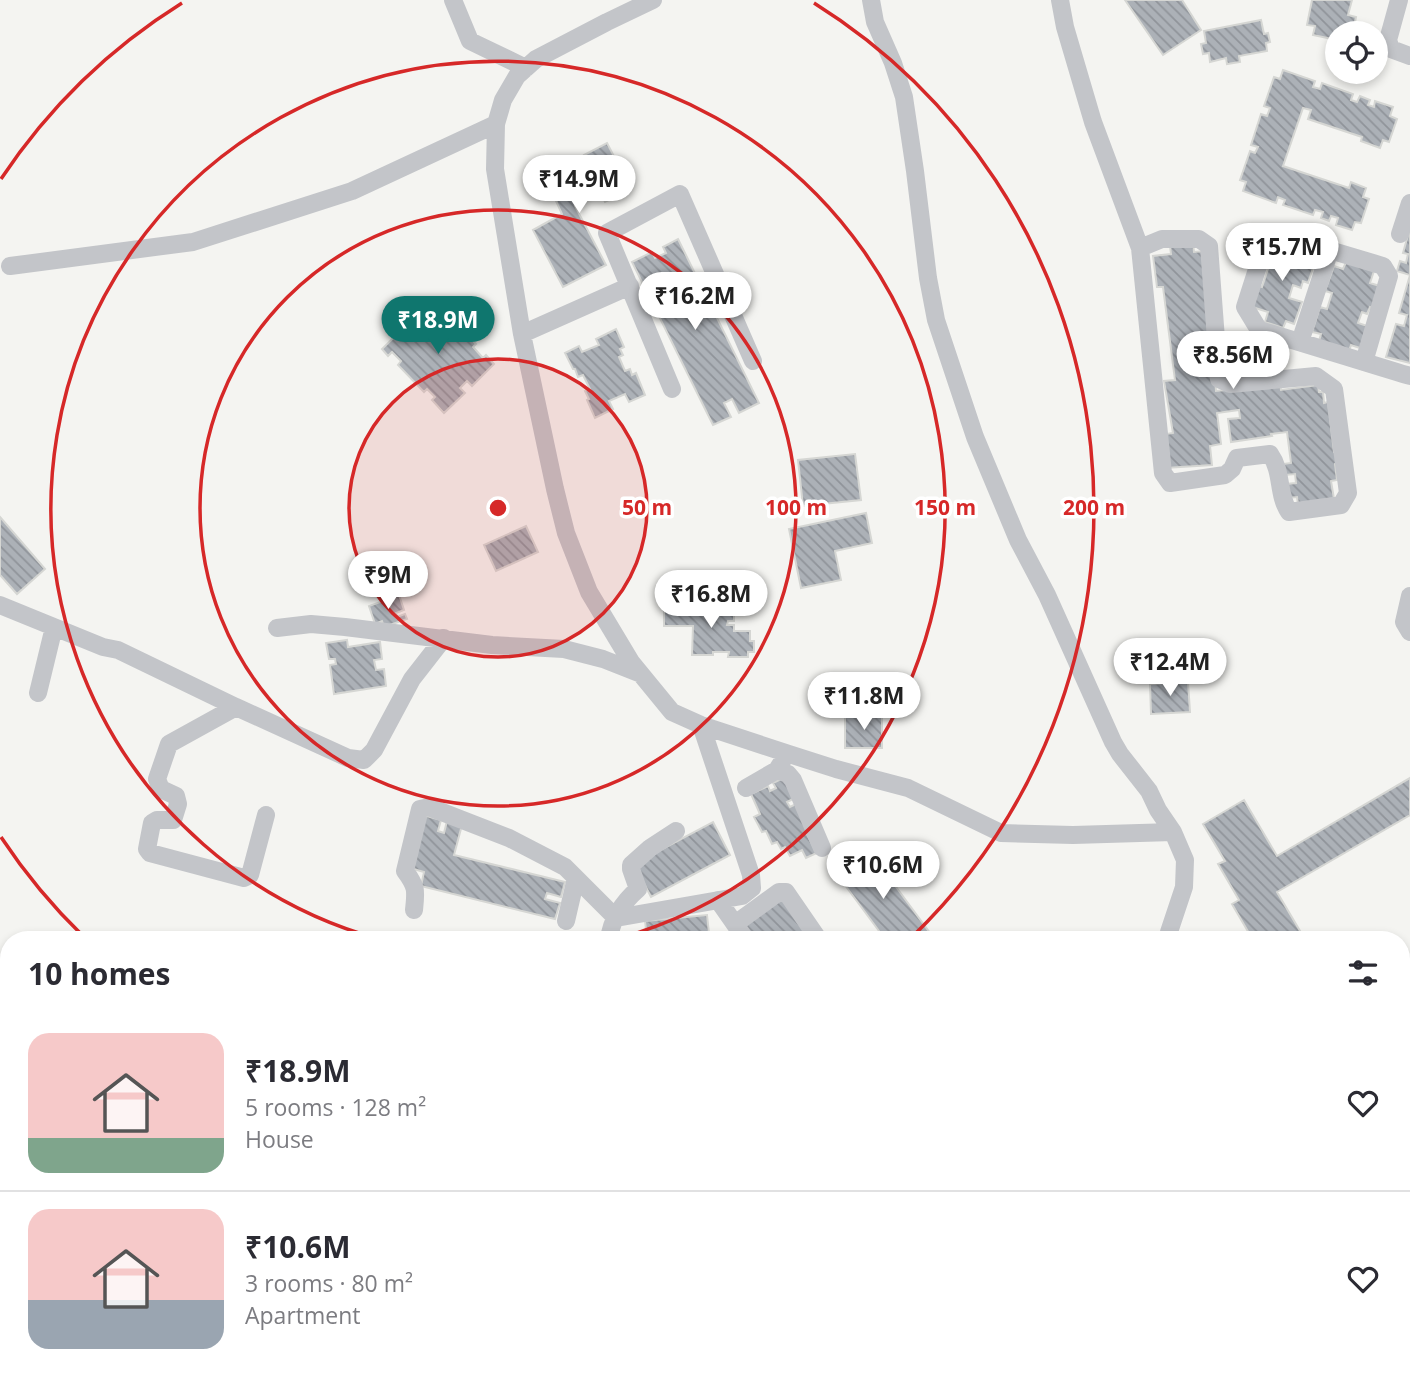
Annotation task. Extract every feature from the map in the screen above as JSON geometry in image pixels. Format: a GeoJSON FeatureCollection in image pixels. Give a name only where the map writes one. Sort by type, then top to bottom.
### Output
{"type":"FeatureCollection","features":[{"type":"Feature","properties":{"kind":"street"},"geometry":{"type":"LineString","coordinates":[[453,0],[470,41],[527,68]]}},
{"type":"Feature","properties":{"kind":"street"},"geometry":{"type":"LineString","coordinates":[[653,0],[536,59],[517,76],[503,100],[496,124],[495,169],[522,334],[566,533],[589,592],[631,662],[672,712],[701,725],[789,754],[908,788],[1001,833],[1073,835],[1173,832]]}},
{"type":"Feature","properties":{"kind":"street"},"geometry":{"type":"LineString","coordinates":[[872,0],[875,22],[904,97],[936,320],[975,437],[1018,540],[1047,595],[1113,742],[1149,791],[1173,832],[1185,860],[1184,887],[1169,931]]}},
{"type":"Feature","properties":{"kind":"street"},"geometry":{"type":"LineString","coordinates":[[1060,0],[1065,27],[1094,122],[1140,248],[1163,473],[1170,483],[1225,475],[1232,469],[1237,458],[1270,454],[1277,463],[1283,503],[1289,512],[1341,505],[1348,493],[1334,389],[1316,376],[1230,384],[1219,379],[1209,246],[1199,239],[1162,239],[1140,248]]}},
{"type":"Feature","properties":{"kind":"street"},"geometry":{"type":"LineString","coordinates":[[1399,0],[1388,40],[1391,49],[1410,57]]}},
{"type":"Feature","properties":{"kind":"street"},"geometry":{"type":"LineString","coordinates":[[10,266],[193,242],[352,191],[496,124]]}},
{"type":"Feature","properties":{"kind":"street"},"geometry":{"type":"LineString","coordinates":[[672,390],[607,233],[680,194],[753,361]]}},
{"type":"Feature","properties":{"kind":"street"},"geometry":{"type":"LineString","coordinates":[[1400,234],[1410,203]]}},
{"type":"Feature","properties":{"kind":"street"},"geometry":{"type":"LineString","coordinates":[[1364,362],[1390,276],[1383,266],[1276,233],[1266,241],[1245,307],[1259,330],[1300,342],[1364,362],[1410,376]]}},
{"type":"Feature","properties":{"kind":"street"},"geometry":{"type":"LineString","coordinates":[[1300,342],[1331,250]]}},
{"type":"Feature","properties":{"kind":"street"},"geometry":{"type":"LineString","coordinates":[[522,334],[630,286]]}},
{"type":"Feature","properties":{"kind":"street"},"geometry":{"type":"LineString","coordinates":[[1410,596],[1404,622],[1410,632]]}},
{"type":"Feature","properties":{"kind":"street"},"geometry":{"type":"LineString","coordinates":[[0,605],[103,647],[118,650],[348,758],[364,760],[374,750],[412,678],[444,638]]}},
{"type":"Feature","properties":{"kind":"street"},"geometry":{"type":"LineString","coordinates":[[277,628],[311,624],[345,626],[492,645],[564,649],[603,659],[641,674]]}},
{"type":"Feature","properties":{"kind":"street"},"geometry":{"type":"LineString","coordinates":[[38,692],[54,627]]}},
{"type":"Feature","properties":{"kind":"street"},"geometry":{"type":"LineString","coordinates":[[236,707],[169,744],[157,779],[161,789],[176,796],[178,804],[173,820],[157,820],[152,823],[147,849],[150,853],[244,878],[250,874],[266,815]]}},
{"type":"Feature","properties":{"kind":"street"},"geometry":{"type":"LineString","coordinates":[[616,918],[742,895],[752,888],[751,875],[701,725]]}},
{"type":"Feature","properties":{"kind":"street"},"geometry":{"type":"LineString","coordinates":[[746,788],[776,770],[789,754]]}},
{"type":"Feature","properties":{"kind":"street"},"geometry":{"type":"LineString","coordinates":[[776,770],[788,774],[793,780],[822,848]]}},
{"type":"Feature","properties":{"kind":"street"},"geometry":{"type":"LineString","coordinates":[[414,909],[416,891],[405,870],[420,809],[429,807],[509,838],[565,867],[616,918]]}},
{"type":"Feature","properties":{"kind":"street"},"geometry":{"type":"LineString","coordinates":[[611,931],[625,901],[642,894],[631,865],[650,848],[676,831]]}},
{"type":"Feature","properties":{"kind":"street"},"geometry":{"type":"LineString","coordinates":[[566,921],[576,878]]}},
{"type":"Feature","properties":{"kind":"street"},"geometry":{"type":"LineString","coordinates":[[735,924],[779,892],[786,892],[814,931]]}},
{"type":"Feature","properties":{"kind":"street"},"geometry":{"type":"LineString","coordinates":[[718,900],[740,931]]}},
{"type":"Feature","properties":{"kind":"building"},"geometry":{"type":"Polygon","coordinates":[[[1125,0],[1182,0],[1201,30],[1163,55],[1125,0]]]}},
{"type":"Feature","properties":{"kind":"building"},"geometry":{"type":"Polygon","coordinates":[[[1312,0],[1352,0],[1348,15],[1356,17],[1355,21],[1325,21],[1325,38],[1313,35],[1315,26],[1307,25],[1312,0]]]}},
{"type":"Feature","properties":{"kind":"building"},"geometry":{"type":"Polygon","coordinates":[[[1261,20],[1264,34],[1268,33],[1270,42],[1266,43],[1267,51],[1239,56],[1240,62],[1227,64],[1226,58],[1210,62],[1209,53],[1203,54],[1201,44],[1206,43],[1204,31],[1261,20]]]}},
{"type":"Feature","properties":{"kind":"building"},"geometry":{"type":"Polygon","coordinates":[[[1283,70],[1315,81],[1313,87],[1320,89],[1322,83],[1353,94],[1351,100],[1357,102],[1360,96],[1370,100],[1368,105],[1374,107],[1375,101],[1393,107],[1390,116],[1397,119],[1389,142],[1383,140],[1380,148],[1361,141],[1362,137],[1308,119],[1311,110],[1303,108],[1283,166],[1349,188],[1351,182],[1366,188],[1363,197],[1369,199],[1361,223],[1355,222],[1352,230],[1336,225],[1338,218],[1331,216],[1329,221],[1321,218],[1323,212],[1315,210],[1313,215],[1283,205],[1285,200],[1278,197],[1276,203],[1243,191],[1246,182],[1240,180],[1250,151],[1255,153],[1258,147],[1251,145],[1261,114],[1267,116],[1270,108],[1264,106],[1274,77],[1280,79],[1283,70]]]}},
{"type":"Feature","properties":{"kind":"building"},"geometry":{"type":"Polygon","coordinates":[[[607,143],[631,189],[605,202],[601,193],[575,206],[606,265],[563,287],[533,230],[562,214],[556,201],[567,195],[563,189],[553,195],[545,180],[563,170],[566,174],[588,163],[584,155],[607,143]]]}},
{"type":"Feature","properties":{"kind":"building"},"geometry":{"type":"Polygon","coordinates":[[[1410,228],[1410,275],[1397,271],[1400,261],[1406,263],[1408,254],[1403,253],[1410,228]]]}},
{"type":"Feature","properties":{"kind":"building"},"geometry":{"type":"Polygon","coordinates":[[[678,239],[759,403],[739,413],[732,399],[724,403],[731,417],[713,425],[632,262],[652,252],[655,258],[666,253],[663,247],[678,239]]]}},
{"type":"Feature","properties":{"kind":"building"},"geometry":{"type":"Polygon","coordinates":[[[1281,240],[1309,249],[1305,258],[1315,262],[1308,283],[1303,281],[1301,288],[1293,285],[1289,298],[1302,302],[1294,324],[1286,321],[1283,328],[1265,322],[1268,312],[1249,306],[1255,285],[1262,287],[1268,269],[1261,267],[1268,246],[1278,250],[1281,240]]]}},
{"type":"Feature","properties":{"kind":"building"},"geometry":{"type":"Polygon","coordinates":[[[1193,243],[1194,252],[1205,251],[1216,391],[1280,385],[1281,390],[1318,385],[1319,392],[1323,392],[1324,403],[1328,402],[1334,452],[1339,451],[1340,463],[1335,464],[1337,480],[1331,481],[1334,499],[1298,504],[1297,497],[1288,498],[1286,484],[1296,483],[1295,474],[1285,475],[1283,464],[1291,463],[1287,432],[1231,442],[1228,419],[1240,418],[1239,410],[1217,413],[1221,444],[1210,446],[1212,465],[1165,468],[1166,434],[1173,433],[1164,381],[1175,380],[1163,287],[1157,287],[1153,256],[1171,254],[1170,246],[1193,243]]]}},
{"type":"Feature","properties":{"kind":"building"},"geometry":{"type":"Polygon","coordinates":[[[1346,262],[1374,271],[1370,283],[1383,287],[1376,309],[1370,307],[1367,314],[1362,312],[1358,323],[1370,327],[1363,349],[1351,345],[1349,351],[1319,341],[1321,334],[1312,332],[1320,307],[1327,309],[1332,293],[1325,291],[1334,266],[1343,269],[1346,262]]]}},
{"type":"Feature","properties":{"kind":"building"},"geometry":{"type":"Polygon","coordinates":[[[1410,275],[1410,363],[1386,357],[1396,324],[1404,326],[1407,315],[1399,313],[1410,275]]]}},
{"type":"Feature","properties":{"kind":"building"},"geometry":{"type":"Polygon","coordinates":[[[432,300],[441,309],[437,312],[447,322],[450,318],[476,344],[473,347],[483,358],[486,355],[494,364],[472,386],[467,381],[460,388],[465,393],[444,413],[432,400],[435,397],[427,389],[424,392],[398,365],[401,361],[392,352],[388,356],[382,349],[432,300]]]}},
{"type":"Feature","properties":{"kind":"building"},"geometry":{"type":"Polygon","coordinates":[[[616,329],[624,347],[620,349],[623,355],[619,357],[625,371],[630,369],[632,375],[636,373],[645,395],[629,402],[625,394],[609,401],[613,409],[595,418],[585,391],[590,389],[583,375],[578,377],[565,353],[579,346],[582,352],[599,345],[596,339],[616,329]]]}},
{"type":"Feature","properties":{"kind":"building"},"geometry":{"type":"Polygon","coordinates":[[[855,454],[861,500],[803,506],[798,460],[855,454]]]}},
{"type":"Feature","properties":{"kind":"building"},"geometry":{"type":"Polygon","coordinates":[[[866,513],[872,543],[835,551],[841,580],[801,588],[789,529],[866,513]]]}},
{"type":"Feature","properties":{"kind":"building"},"geometry":{"type":"Polygon","coordinates":[[[0,517],[45,569],[17,594],[0,575],[0,517]]]}},
{"type":"Feature","properties":{"kind":"building"},"geometry":{"type":"Polygon","coordinates":[[[526,526],[538,552],[496,571],[484,545],[526,526]]]}},
{"type":"Feature","properties":{"kind":"building"},"geometry":{"type":"Polygon","coordinates":[[[398,592],[404,610],[396,613],[397,617],[405,614],[407,619],[384,627],[382,621],[375,624],[369,606],[398,592]]]}},
{"type":"Feature","properties":{"kind":"building"},"geometry":{"type":"Polygon","coordinates":[[[710,604],[720,604],[720,608],[734,608],[734,621],[728,621],[727,625],[734,625],[734,631],[750,631],[754,652],[748,652],[748,657],[728,657],[729,652],[692,655],[693,626],[664,626],[664,608],[710,608],[710,604]]]}},
{"type":"Feature","properties":{"kind":"building"},"geometry":{"type":"Polygon","coordinates":[[[347,640],[348,647],[380,642],[382,659],[374,660],[376,670],[384,669],[386,686],[334,694],[330,665],[336,664],[335,659],[329,659],[326,643],[347,640]]]}},
{"type":"Feature","properties":{"kind":"building"},"geometry":{"type":"Polygon","coordinates":[[[1188,682],[1190,712],[1151,714],[1150,684],[1188,682]]]}},
{"type":"Feature","properties":{"kind":"building"},"geometry":{"type":"Polygon","coordinates":[[[845,717],[882,717],[882,748],[845,748],[845,717]]]}},
{"type":"Feature","properties":{"kind":"building"},"geometry":{"type":"Polygon","coordinates":[[[785,777],[795,798],[787,802],[790,807],[798,803],[810,830],[806,832],[812,844],[821,851],[806,858],[802,850],[790,856],[785,847],[781,849],[777,842],[772,844],[766,831],[762,832],[754,817],[760,814],[751,794],[768,786],[770,791],[776,788],[773,783],[785,777]]]}},
{"type":"Feature","properties":{"kind":"building"},"geometry":{"type":"Polygon","coordinates":[[[1410,778],[1410,815],[1277,892],[1300,931],[1248,931],[1232,904],[1239,900],[1218,864],[1225,861],[1203,824],[1244,800],[1277,856],[1410,778]]]}},
{"type":"Feature","properties":{"kind":"building"},"geometry":{"type":"Polygon","coordinates":[[[423,815],[441,820],[438,831],[444,833],[447,821],[462,825],[454,855],[565,882],[561,897],[547,893],[545,899],[560,903],[555,919],[421,886],[424,872],[410,868],[423,815]]]}},
{"type":"Feature","properties":{"kind":"building"},"geometry":{"type":"Polygon","coordinates":[[[713,822],[730,855],[651,897],[634,864],[713,822]]]}},
{"type":"Feature","properties":{"kind":"building"},"geometry":{"type":"Polygon","coordinates":[[[868,849],[929,931],[879,931],[836,873],[849,863],[862,881],[867,876],[855,859],[868,849]]]}},
{"type":"Feature","properties":{"kind":"building"},"geometry":{"type":"Polygon","coordinates":[[[782,894],[809,931],[744,931],[740,926],[782,894]]]}},
{"type":"Feature","properties":{"kind":"building"},"geometry":{"type":"Polygon","coordinates":[[[707,915],[709,931],[646,931],[645,921],[707,915]]]}}]}
